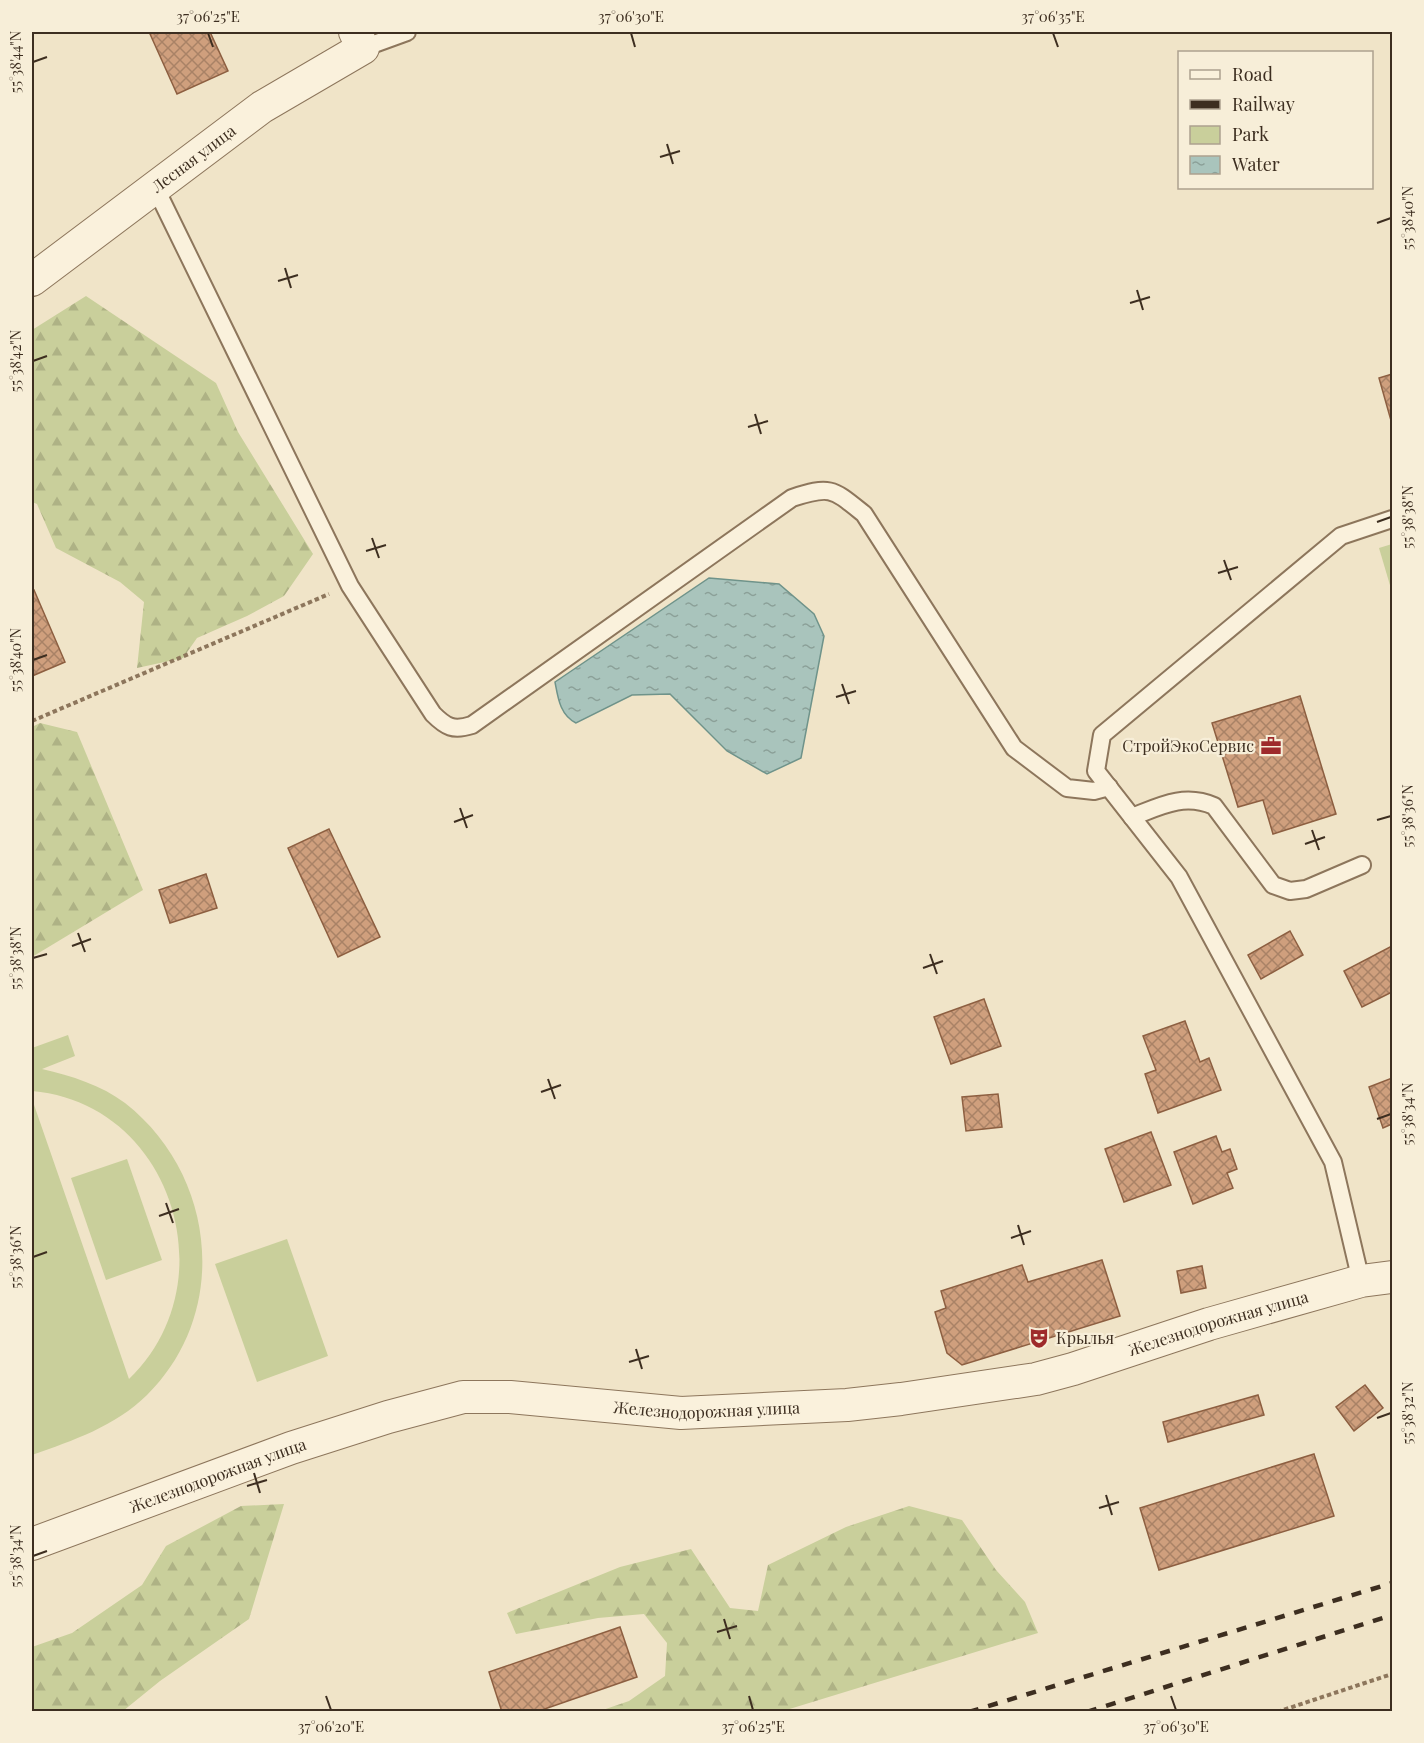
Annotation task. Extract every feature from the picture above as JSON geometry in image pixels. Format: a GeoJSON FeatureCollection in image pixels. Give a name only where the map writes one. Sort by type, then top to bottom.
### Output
{"type":"FeatureCollection","features":[{"type":"Feature","properties":{"kind":"street","name":"Лесная улица"},"geometry":{"type":"LineString","coordinates":[[32,280],[156,189],[262,107],[359,40]]}},
{"type":"Feature","properties":{"kind":"street","name":"Железнодорожная улица"},"geometry":{"type":"LineString","coordinates":[[32,1544],[302,1444],[463,1397],[510,1397],[681,1413],[847,1405],[912,1398],[1009,1384],[1073,1369],[1209,1324],[1361,1281],[1392,1277]]}},
{"type":"Feature","properties":{"kind":"lane"},"geometry":{"type":"LineString","coordinates":[[359,40],[407,32]]}},
{"type":"Feature","properties":{"kind":"lane"},"geometry":{"type":"LineString","coordinates":[[156,189],[350,586],[433,714],[448,728],[472,725],[792,498],[821,488],[839,494],[864,514],[1014,748],[1067,788],[1094,790],[1109,787]]}},
{"type":"Feature","properties":{"kind":"lane"},"geometry":{"type":"LineString","coordinates":[[1361,1281],[1333,1162],[1179,877],[1096,771],[1102,735],[1341,536],[1392,519]]}},
{"type":"Feature","properties":{"kind":"lane"},"geometry":{"type":"LineString","coordinates":[[1132,817],[1173,801],[1199,799],[1214,806],[1273,885],[1290,891],[1332,880],[1362,865]]}},
{"type":"Feature","properties":{"kind":"path"},"geometry":{"type":"LineString","coordinates":[[32,721],[288,609],[350,586]]}},
{"type":"Feature","properties":{"kind":"path"},"geometry":{"type":"LineString","coordinates":[[1277,1712],[1392,1674]]}},
{"type":"Feature","properties":{"kind":"green space"},"geometry":{"type":"Polygon","coordinates":[[[86,296],[216,383],[238,432],[313,554],[284,596],[247,616],[197,638],[183,658],[137,668],[144,602],[120,582],[56,548],[37,504],[32,502],[32,330],[86,296]]]}},
{"type":"Feature","properties":{"kind":"green space"},"geometry":{"type":"Polygon","coordinates":[[[1392,544],[1392,592],[1379,548],[1392,544]]]}},
{"type":"Feature","properties":{"kind":"green space"},"geometry":{"type":"Polygon","coordinates":[[[40,723],[77,732],[143,890],[32,957],[32,727],[40,723]]]}},
{"type":"Feature","properties":{"kind":"green space"},"geometry":{"type":"Polygon","coordinates":[[[68,1035],[75,1056],[42,1069],[75,1078],[106,1091],[125,1103],[156,1133],[179,1167],[194,1205],[202,1244],[201,1285],[192,1324],[174,1362],[147,1395],[107,1424],[78,1438],[32,1455],[32,1099],[129,1379],[159,1340],[176,1295],[179,1249],[170,1204],[151,1162],[120,1128],[80,1103],[32,1091],[32,1048],[68,1035]]]}},
{"type":"Feature","properties":{"kind":"green space"},"geometry":{"type":"Polygon","coordinates":[[[127,1159],[162,1260],[106,1280],[71,1178],[127,1159]]]}},
{"type":"Feature","properties":{"kind":"green space"},"geometry":{"type":"Polygon","coordinates":[[[287,1239],[328,1356],[257,1382],[215,1264],[287,1239]]]}},
{"type":"Feature","properties":{"kind":"green space"},"geometry":{"type":"Polygon","coordinates":[[[284,1504],[249,1619],[160,1681],[123,1711],[32,1711],[32,1647],[72,1633],[142,1585],[166,1546],[241,1506],[284,1504]]]}},
{"type":"Feature","properties":{"kind":"green space"},"geometry":{"type":"Polygon","coordinates":[[[909,1506],[962,1520],[996,1570],[1025,1602],[1038,1633],[783,1711],[597,1712],[629,1701],[665,1676],[667,1643],[644,1614],[598,1618],[516,1634],[507,1613],[620,1567],[691,1549],[730,1608],[758,1611],[768,1565],[846,1527],[909,1506]]]}},
{"type":"Feature","properties":{"kind":"water"},"geometry":{"type":"Polygon","coordinates":[[[709,578],[779,584],[814,614],[824,636],[801,758],[767,774],[727,751],[670,694],[632,695],[576,723],[563,711],[559,700],[555,682],[709,578]]]}},
{"type":"Feature","properties":{"kind":"building"},"geometry":{"type":"Polygon","coordinates":[[[155,32],[210,32],[228,71],[177,94],[150,34],[155,32]]]}},
{"type":"Feature","properties":{"kind":"building"},"geometry":{"type":"Polygon","coordinates":[[[1392,374],[1392,424],[1379,378],[1392,374]]]}},
{"type":"Feature","properties":{"kind":"building"},"geometry":{"type":"Polygon","coordinates":[[[34,590],[65,662],[32,676],[32,591],[34,590]]]}},
{"type":"Feature","properties":{"kind":"building"},"geometry":{"type":"Polygon","coordinates":[[[1300,696],[1336,814],[1273,834],[1263,800],[1238,807],[1212,723],[1300,696]]]}},
{"type":"Feature","properties":{"kind":"building"},"geometry":{"type":"Polygon","coordinates":[[[329,829],[380,937],[338,957],[288,848],[329,829]]]}},
{"type":"Feature","properties":{"kind":"building"},"geometry":{"type":"Polygon","coordinates":[[[206,874],[217,908],[170,923],[159,890],[206,874]]]}},
{"type":"Feature","properties":{"kind":"building"},"geometry":{"type":"Polygon","coordinates":[[[1290,931],[1303,955],[1261,979],[1248,955],[1290,931]]]}},
{"type":"Feature","properties":{"kind":"building"},"geometry":{"type":"Polygon","coordinates":[[[1392,946],[1392,992],[1362,1007],[1344,971],[1392,946]]]}},
{"type":"Feature","properties":{"kind":"building"},"geometry":{"type":"Polygon","coordinates":[[[984,999],[1001,1046],[951,1064],[934,1017],[984,999]]]}},
{"type":"Feature","properties":{"kind":"building"},"geometry":{"type":"Polygon","coordinates":[[[1185,1021],[1200,1062],[1209,1058],[1221,1090],[1158,1113],[1145,1074],[1156,1070],[1143,1036],[1185,1021]]]}},
{"type":"Feature","properties":{"kind":"building"},"geometry":{"type":"Polygon","coordinates":[[[1392,1078],[1392,1124],[1383,1128],[1369,1087],[1392,1078]]]}},
{"type":"Feature","properties":{"kind":"building"},"geometry":{"type":"Polygon","coordinates":[[[998,1094],[1002,1127],[966,1131],[962,1097],[998,1094]]]}},
{"type":"Feature","properties":{"kind":"building"},"geometry":{"type":"Polygon","coordinates":[[[1151,1132],[1171,1185],[1124,1202],[1105,1149],[1151,1132]]]}},
{"type":"Feature","properties":{"kind":"building"},"geometry":{"type":"Polygon","coordinates":[[[1216,1136],[1222,1152],[1230,1149],[1237,1169],[1227,1173],[1233,1188],[1193,1204],[1174,1152],[1216,1136]]]}},
{"type":"Feature","properties":{"kind":"building"},"geometry":{"type":"Polygon","coordinates":[[[1102,1260],[1120,1316],[962,1365],[947,1353],[935,1312],[946,1308],[941,1291],[1022,1265],[1028,1282],[1102,1260]]]}},
{"type":"Feature","properties":{"kind":"building"},"geometry":{"type":"Polygon","coordinates":[[[1202,1266],[1206,1288],[1181,1293],[1177,1271],[1202,1266]]]}},
{"type":"Feature","properties":{"kind":"building"},"geometry":{"type":"Polygon","coordinates":[[[1365,1385],[1383,1408],[1354,1431],[1336,1407],[1365,1385]]]}},
{"type":"Feature","properties":{"kind":"building"},"geometry":{"type":"Polygon","coordinates":[[[1258,1395],[1264,1415],[1168,1442],[1163,1422],[1258,1395]]]}},
{"type":"Feature","properties":{"kind":"building"},"geometry":{"type":"Polygon","coordinates":[[[1314,1454],[1334,1516],[1159,1570],[1140,1508],[1314,1454]]]}},
{"type":"Feature","properties":{"kind":"building"},"geometry":{"type":"Polygon","coordinates":[[[620,1627],[637,1677],[536,1712],[502,1712],[489,1672],[620,1627]]]}},
{"type":"Feature","properties":{"kind":"railway"},"geometry":{"type":"LineString","coordinates":[[969,1712],[1392,1583]]}},
{"type":"Feature","properties":{"kind":"railway"},"geometry":{"type":"LineString","coordinates":[[1087,1712],[1392,1615]]}},
{"type":"Feature","properties":{"kind":"place","name":"СтройЭкоСервис"},"geometry":{"type":"Point","coordinates":[1271,746]}},
{"type":"Feature","properties":{"kind":"place","name":"Крылья"},"geometry":{"type":"Point","coordinates":[1039,1338]}}]}
